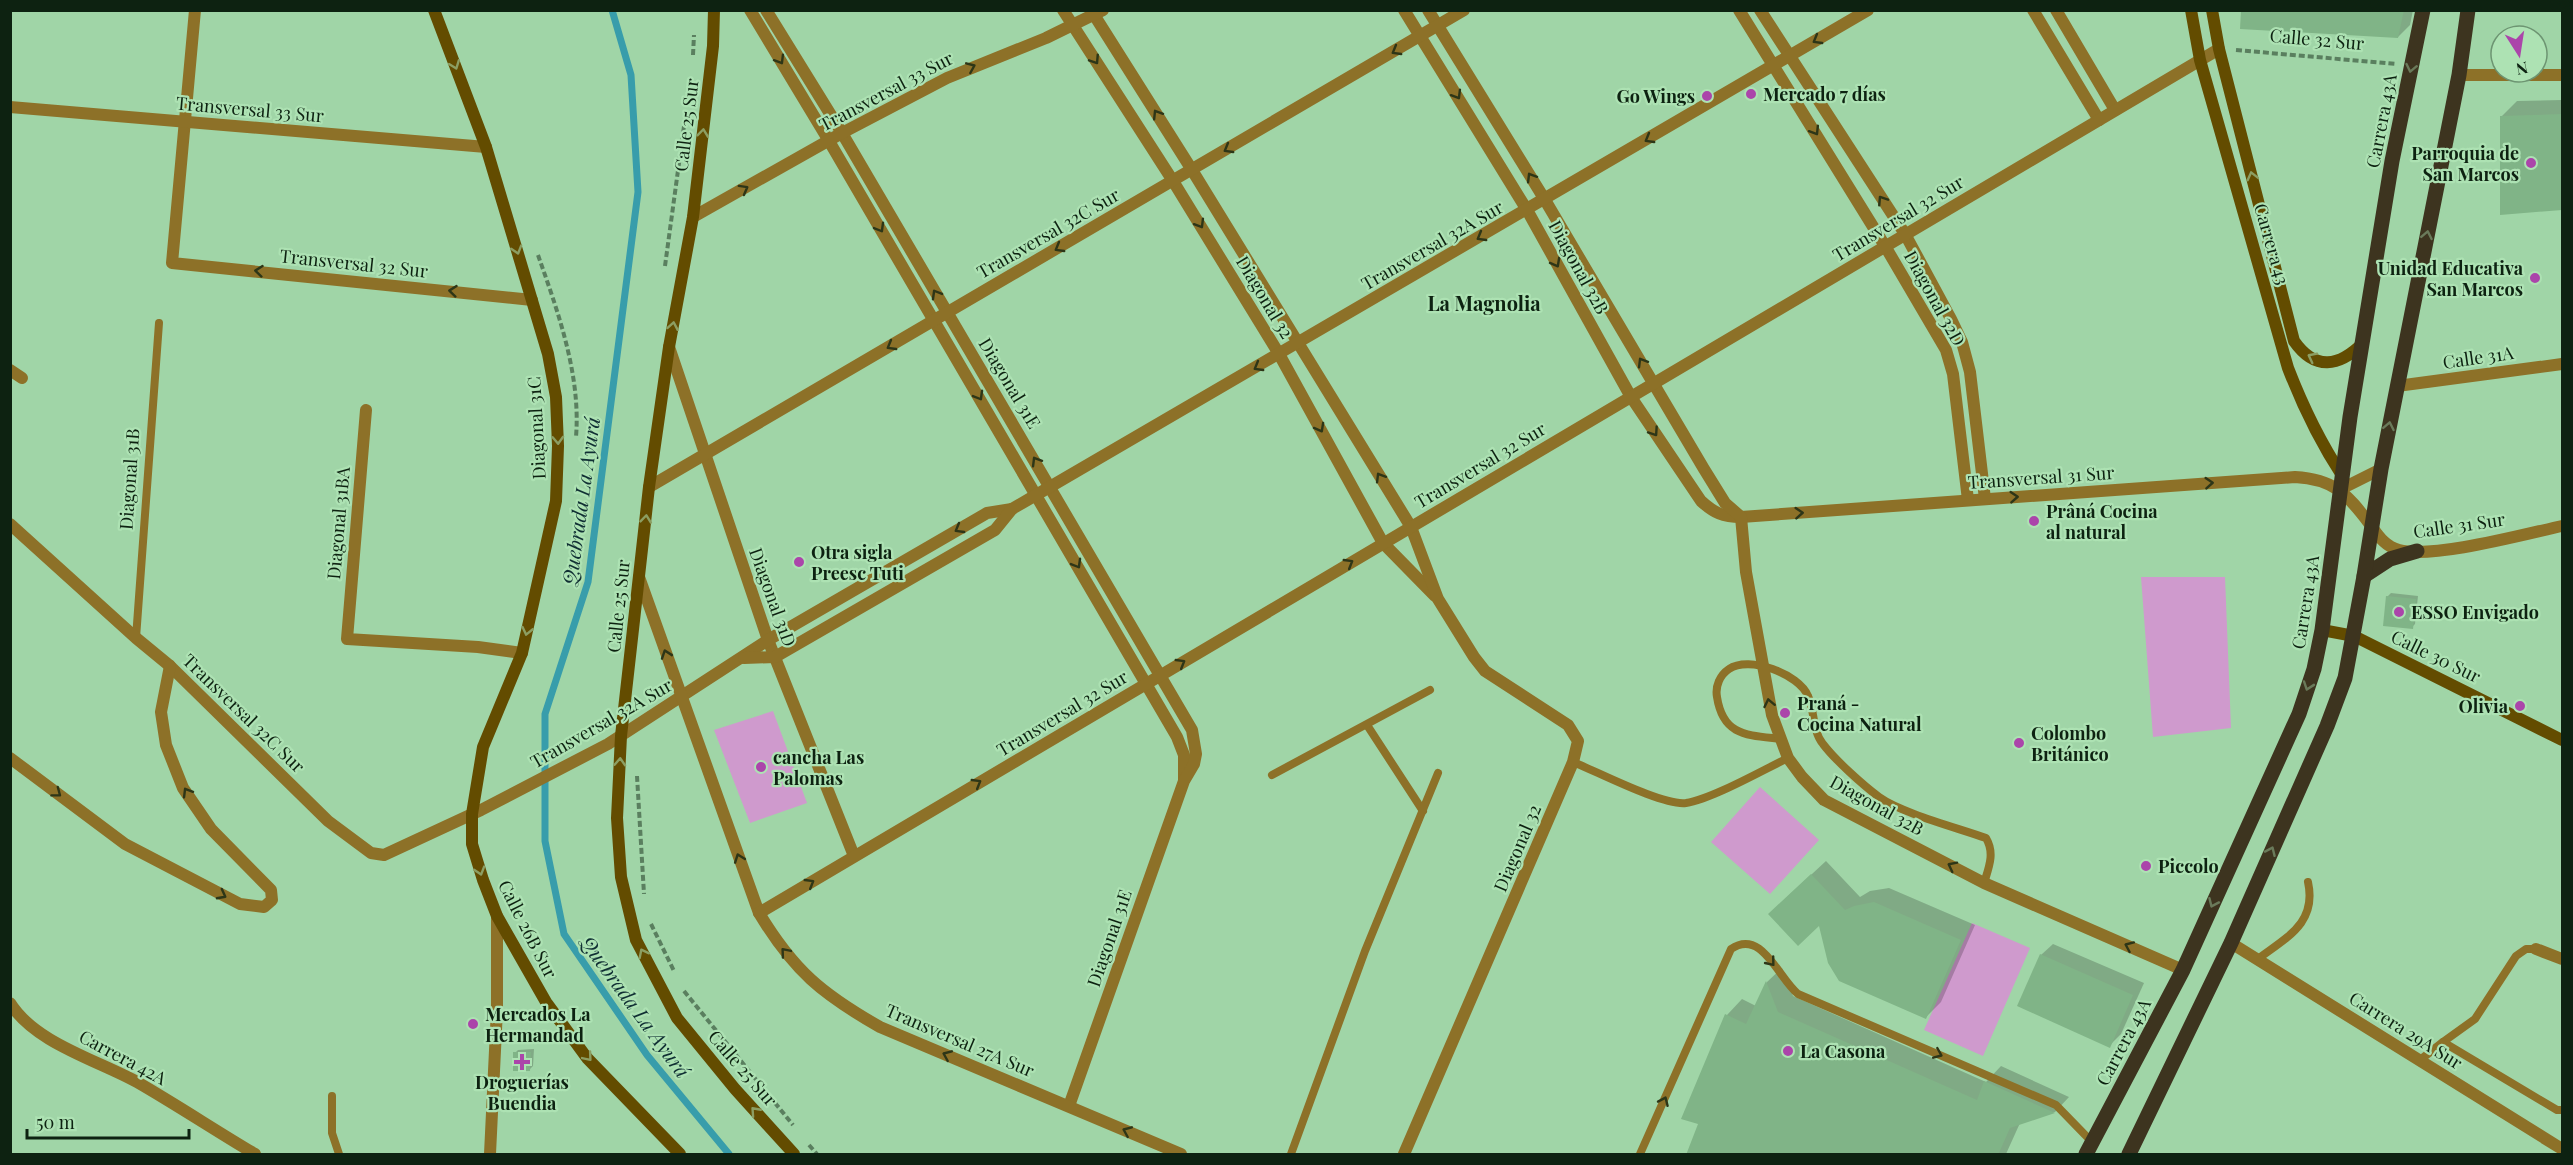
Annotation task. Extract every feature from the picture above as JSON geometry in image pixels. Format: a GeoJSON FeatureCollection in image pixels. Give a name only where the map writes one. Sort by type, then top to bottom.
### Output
{"type":"FeatureCollection","features":[{"type":"Feature","properties":{"kind":"main road","name":"Diagonal 31C"},"geometry":{"type":"LineString","coordinates":[[434,10],[486,147],[548,354],[556,397],[558,446],[556,501],[522,653],[483,747],[472,814]]}},
{"type":"Feature","properties":{"kind":"main road","name":"Carrera 43"},"geometry":{"type":"LineString","coordinates":[[2191,10],[2200,60],[2288,368],[2301,404],[2342,483]]}},
{"type":"Feature","properties":{"kind":"main road","name":"Carrera 43"},"geometry":{"type":"LineString","coordinates":[[2212,10],[2219,49],[2294,341],[2301,351],[2312,359],[2323,362],[2340,361],[2351,355],[2362,343]]}},
{"type":"Feature","properties":{"kind":"main road","name":"Carrera 43A"},"geometry":{"type":"LineString","coordinates":[[2089,1148],[2183,970],[2299,714],[2314,669],[2322,630],[2362,343],[2392,161],[2423,10]]}},
{"type":"Feature","properties":{"kind":"main road"},"geometry":{"type":"LineString","coordinates":[[2129,1155],[2231,943],[2327,726],[2345,678],[2381,469],[2459,75],[2468,10]]}},
{"type":"Feature","properties":{"kind":"main road","name":"Calle 25 Sur"},"geometry":{"type":"LineString","coordinates":[[717,12],[693,217],[669,347],[649,487],[621,736],[616,818],[621,877],[636,940],[677,1018],[735,1089],[794,1155]]}},
{"type":"Feature","properties":{"kind":"main road"},"geometry":{"type":"LineString","coordinates":[[2364,576],[2391,559],[2417,550]]}},
{"type":"Feature","properties":{"kind":"main road","name":"Calle 30 Sur"},"geometry":{"type":"LineString","coordinates":[[2322,630],[2354,636],[2562,740]]}},
{"type":"Feature","properties":{"kind":"main road","name":"Calle 26B Sur"},"geometry":{"type":"LineString","coordinates":[[472,814],[472,844],[497,916],[546,1002],[587,1058],[680,1155]]}},
{"type":"Feature","properties":{"kind":"street"},"geometry":{"type":"LineString","coordinates":[[186,121],[195,10]]}},
{"type":"Feature","properties":{"kind":"street","name":"Diagonal 31E"},"geometry":{"type":"LineString","coordinates":[[750,10],[1147,683],[1182,747],[1184,781]]}},
{"type":"Feature","properties":{"kind":"street","name":"Diagonal 31E"},"geometry":{"type":"LineString","coordinates":[[766,10],[842,133],[1051,487],[1161,675],[1192,730],[1196,743],[1194,764],[1184,781],[1069,1106]]}},
{"type":"Feature","properties":{"kind":"street","name":"Diagonal 32"},"geometry":{"type":"LineString","coordinates":[[1063,10],[1173,181],[1279,354],[1383,543],[1438,599]]}},
{"type":"Feature","properties":{"kind":"street","name":"Diagonal 32B"},"geometry":{"type":"LineString","coordinates":[[1404,10],[1527,210],[1631,397],[1701,501],[1713,512],[1726,517],[1741,517]]}},
{"type":"Feature","properties":{"kind":"street","name":"Diagonal 32B"},"geometry":{"type":"LineString","coordinates":[[1428,10],[1545,200],[1714,486],[1725,503],[1741,517],[1746,572],[1772,715],[1788,758],[1802,777],[1824,800],[1984,883],[2183,970]]}},
{"type":"Feature","properties":{"kind":"street","name":"Transversal 32C Sur"},"geometry":{"type":"LineString","coordinates":[[649,487],[1464,10]]}},
{"type":"Feature","properties":{"kind":"street","name":"Diagonal 32D"},"geometry":{"type":"LineString","coordinates":[[1739,10],[1886,246],[1935,327],[1946,350],[1953,374],[1968,500]]}},
{"type":"Feature","properties":{"kind":"street","name":"Diagonal 32D"},"geometry":{"type":"LineString","coordinates":[[1760,10],[1905,234],[1962,342],[1970,372],[1985,499]]}},
{"type":"Feature","properties":{"kind":"street","name":"Transversal 32A Sur"},"geometry":{"type":"LineString","coordinates":[[744,658],[775,657],[995,530],[1012,509],[1868,10]]}},
{"type":"Feature","properties":{"kind":"street"},"geometry":{"type":"LineString","coordinates":[[2033,10],[2099,120]]}},
{"type":"Feature","properties":{"kind":"street"},"geometry":{"type":"LineString","coordinates":[[2056,10],[2115,110]]}},
{"type":"Feature","properties":{"kind":"street","name":"Transversal 33 Sur"},"geometry":{"type":"LineString","coordinates":[[693,217],[842,133],[947,78],[1073,26],[1096,12]]}},
{"type":"Feature","properties":{"kind":"street","name":"Diagonal 32"},"geometry":{"type":"LineString","coordinates":[[1096,12],[1411,527],[1438,599],[1473,657],[1485,671],[1568,725],[1578,741],[1573,762],[1404,1155]]}},
{"type":"Feature","properties":{"kind":"street","name":"Transversal 32 Sur"},"geometry":{"type":"LineString","coordinates":[[759,912],[2219,49]]}},
{"type":"Feature","properties":{"kind":"street"},"geometry":{"type":"LineString","coordinates":[[2459,75],[2562,75]]}},
{"type":"Feature","properties":{"kind":"street","name":"Transversal 33 Sur"},"geometry":{"type":"LineString","coordinates":[[10,107],[486,147]]}},
{"type":"Feature","properties":{"kind":"street","name":"Transversal 32 Sur"},"geometry":{"type":"LineString","coordinates":[[186,121],[172,263],[532,300]]}},
{"type":"Feature","properties":{"kind":"street","name":"Diagonal 31D"},"geometry":{"type":"LineString","coordinates":[[669,347],[768,640],[854,856]]}},
{"type":"Feature","properties":{"kind":"street","name":"Calle 31A"},"geometry":{"type":"LineString","coordinates":[[2397,386],[2562,364]]}},
{"type":"Feature","properties":{"kind":"street"},"geometry":{"type":"LineString","coordinates":[[10,370],[22,378]]}},
{"type":"Feature","properties":{"kind":"street","name":"Diagonal 31BA"},"geometry":{"type":"LineString","coordinates":[[366,410],[347,639],[478,647],[522,653]]}},
{"type":"Feature","properties":{"kind":"street"},"geometry":{"type":"LineString","coordinates":[[2371,525],[2342,483],[2381,469]]}},
{"type":"Feature","properties":{"kind":"street","name":"Transversal 31 Sur"},"geometry":{"type":"LineString","coordinates":[[1741,517],[2295,477],[2342,483]]}},
{"type":"Feature","properties":{"kind":"street","name":"Transversal 32A Sur"},"geometry":{"type":"LineString","coordinates":[[472,814],[601,748],[744,658],[768,640],[987,513],[1012,509]]}},
{"type":"Feature","properties":{"kind":"street","name":"Transversal 32C Sur"},"geometry":{"type":"LineString","coordinates":[[10,524],[170,666],[328,820],[371,853],[384,855],[398,850],[472,814]]}},
{"type":"Feature","properties":{"kind":"street","name":"Calle 31 Sur"},"geometry":{"type":"LineString","coordinates":[[2371,525],[2382,541],[2400,550],[2459,547],[2562,526]]}},
{"type":"Feature","properties":{"kind":"street"},"geometry":{"type":"LineString","coordinates":[[639,577],[759,912]]}},
{"type":"Feature","properties":{"kind":"street"},"geometry":{"type":"LineString","coordinates":[[10,758],[125,844],[240,904],[264,907],[272,900],[272,890],[211,829],[183,788],[171,755],[161,712],[170,666]]}},
{"type":"Feature","properties":{"kind":"street","name":"Transversal 27A Sur"},"geometry":{"type":"LineString","coordinates":[[759,912],[777,943],[804,974],[838,1003],[880,1027],[1180,1155]]}},
{"type":"Feature","properties":{"kind":"street"},"geometry":{"type":"LineString","coordinates":[[479,1155],[490,1154],[497,916]]}},
{"type":"Feature","properties":{"kind":"street","name":"Carrera 29A Sur"},"geometry":{"type":"LineString","coordinates":[[2231,943],[2562,1149]]}},
{"type":"Feature","properties":{"kind":"street"},"geometry":{"type":"LineString","coordinates":[[2536,949],[2562,959]]}},
{"type":"Feature","properties":{"kind":"street","name":"Carrera 42A"},"geometry":{"type":"LineString","coordinates":[[10,1003],[41,1034],[137,1083],[255,1155]]}},
{"type":"Feature","properties":{"kind":"lane","name":"Diagonal 31B"},"geometry":{"type":"LineString","coordinates":[[136,638],[159,323]]}},
{"type":"Feature","properties":{"kind":"lane"},"geometry":{"type":"LineString","coordinates":[[1781,740],[1749,735],[1734,730],[1725,722],[1719,710],[1716,690],[1719,679],[1728,669],[1737,665],[1761,664],[1786,675],[1808,695],[1822,743],[1882,799],[1986,838],[1992,848],[1984,883]]}},
{"type":"Feature","properties":{"kind":"lane"},"geometry":{"type":"LineString","coordinates":[[1272,776],[1430,690]]}},
{"type":"Feature","properties":{"kind":"lane"},"geometry":{"type":"LineString","coordinates":[[1367,725],[1423,811]]}},
{"type":"Feature","properties":{"kind":"lane"},"geometry":{"type":"LineString","coordinates":[[1573,762],[1668,802],[1685,803],[1703,798],[1788,758]]}},
{"type":"Feature","properties":{"kind":"lane"},"geometry":{"type":"LineString","coordinates":[[1291,1155],[1365,951],[1438,773]]}},
{"type":"Feature","properties":{"kind":"lane"},"geometry":{"type":"LineString","coordinates":[[2258,959],[2297,930],[2312,899],[2308,882]]}},
{"type":"Feature","properties":{"kind":"lane"},"geometry":{"type":"LineString","coordinates":[[1640,1155],[1731,949],[1738,944],[1749,943],[1759,947],[1790,988],[1798,994],[2056,1105],[2089,1148]]}},
{"type":"Feature","properties":{"kind":"lane"},"geometry":{"type":"LineString","coordinates":[[2420,1059],[2475,1019],[2516,956],[2526,949],[2536,949]]}},
{"type":"Feature","properties":{"kind":"lane"},"geometry":{"type":"LineString","coordinates":[[2443,1042],[2557,1110],[2562,1110]]}},
{"type":"Feature","properties":{"kind":"lane"},"geometry":{"type":"LineString","coordinates":[[332,1096],[332,1133],[339,1155]]}},
{"type":"Feature","properties":{"kind":"path","name":"Calle 32 Sur"},"geometry":{"type":"LineString","coordinates":[[2219,49],[2412,66]]}},
{"type":"Feature","properties":{"kind":"path"},"geometry":{"type":"LineString","coordinates":[[537,252],[560,318],[578,410],[575,445]]}},
{"type":"Feature","properties":{"kind":"path"},"geometry":{"type":"LineString","coordinates":[[637,771],[644,898]]}},
{"type":"Feature","properties":{"kind":"path"},"geometry":{"type":"LineString","coordinates":[[649,920],[678,980]]}},
{"type":"Feature","properties":{"kind":"path"},"geometry":{"type":"LineString","coordinates":[[682,990],[795,1128]]}},
{"type":"Feature","properties":{"kind":"path"},"geometry":{"type":"LineString","coordinates":[[802,1137],[817,1155]]}},
{"type":"Feature","properties":{"kind":"shaded area"},"geometry":{"type":"Polygon","coordinates":[[[2141,577],[2225,577],[2231,728],[2153,737],[2141,577]]]}},
{"type":"Feature","properties":{"kind":"shaded area","name":"cancha Las Palomas"},"geometry":{"type":"Polygon","coordinates":[[[773,711],[807,803],[750,823],[714,730],[773,711]]]}},
{"type":"Feature","properties":{"kind":"shaded area"},"geometry":{"type":"Polygon","coordinates":[[[1760,787],[1819,840],[1770,894],[1711,842],[1760,787]]]}},
{"type":"Feature","properties":{"kind":"shaded area"},"geometry":{"type":"Polygon","coordinates":[[[1972,923],[2030,948],[1983,1056],[1924,1030],[1972,923]]]}},
{"type":"Feature","properties":{"kind":"building"},"geometry":{"type":"Polygon","coordinates":[[[2241,10],[2404,10],[2398,38],[2240,29],[2241,10]]]}},
{"type":"Feature","properties":{"kind":"building","name":"Parroquia de San Marcos"},"geometry":{"type":"Polygon","coordinates":[[[2562,114],[2562,210],[2500,215],[2500,116],[2562,114]]]}},
{"type":"Feature","properties":{"kind":"building","name":"ESSO Envigado"},"geometry":{"type":"Polygon","coordinates":[[[2386,596],[2416,599],[2413,629],[2383,626],[2386,596]]]}},
{"type":"Feature","properties":{"kind":"building"},"geometry":{"type":"Polygon","coordinates":[[[1811,874],[1845,910],[1874,902],[1961,940],[1926,1019],[1839,981],[1828,963],[1819,926],[1798,946],[1768,914],[1811,874]]]}},
{"type":"Feature","properties":{"kind":"building"},"geometry":{"type":"Polygon","coordinates":[[[2040,954],[2133,995],[2110,1048],[2017,1006],[2040,954]]]}},
{"type":"Feature","properties":{"kind":"building","name":"La Casona"},"geometry":{"type":"Polygon","coordinates":[[[1766,981],[1778,1012],[1977,1100],[1984,1081],[2055,1113],[2010,1128],[1998,1155],[1686,1155],[1698,1124],[1681,1119],[1725,1014],[1746,1024],[1766,981]]]}},
{"type":"Feature","properties":{"kind":"building","name":"Droguerías Buendia"},"geometry":{"type":"Polygon","coordinates":[[[513,1052],[531,1052],[530,1071],[513,1071],[513,1052]]]}},
{"type":"Feature","properties":{"kind":"waterway","name":"Quebrada La Ayurá"},"geometry":{"type":"LineString","coordinates":[[612,10],[631,75],[638,192],[588,582],[545,714],[545,841],[564,934],[647,1055],[729,1154]]}},
{"type":"Feature","properties":{"kind":"place","name":"Mercado 7 días"},"geometry":{"type":"Point","coordinates":[1751,94]}},
{"type":"Feature","properties":{"kind":"place","name":"Go Wings"},"geometry":{"type":"Point","coordinates":[1707,96]}},
{"type":"Feature","properties":{"kind":"place","name":"Parroquia de San Marcos"},"geometry":{"type":"Point","coordinates":[2531,163]}},
{"type":"Feature","properties":{"kind":"place","name":"Unidad Educativa San Marcos"},"geometry":{"type":"Point","coordinates":[2535,278]}},
{"type":"Feature","properties":{"kind":"place","name":"Prâná Cocina al natural"},"geometry":{"type":"Point","coordinates":[2034,521]}},
{"type":"Feature","properties":{"kind":"place","name":"Otra sigla Preesc Tuti"},"geometry":{"type":"Point","coordinates":[799,562]}},
{"type":"Feature","properties":{"kind":"place","name":"ESSO Envigado"},"geometry":{"type":"Point","coordinates":[2399,612]}},
{"type":"Feature","properties":{"kind":"place","name":"Olivia"},"geometry":{"type":"Point","coordinates":[2520,706]}},
{"type":"Feature","properties":{"kind":"place","name":"Praná - Cocina Natural"},"geometry":{"type":"Point","coordinates":[1785,713]}},
{"type":"Feature","properties":{"kind":"place","name":"Colombo Británico"},"geometry":{"type":"Point","coordinates":[2019,743]}},
{"type":"Feature","properties":{"kind":"place","name":"cancha Las Palomas"},"geometry":{"type":"Point","coordinates":[761,767]}},
{"type":"Feature","properties":{"kind":"place","name":"Piccolo"},"geometry":{"type":"Point","coordinates":[2146,866]}},
{"type":"Feature","properties":{"kind":"place","name":"Mercados La Hermandad"},"geometry":{"type":"Point","coordinates":[473,1024]}},
{"type":"Feature","properties":{"kind":"place","name":"La Casona"},"geometry":{"type":"Point","coordinates":[1788,1051]}},
{"type":"Feature","properties":{"kind":"place","name":"Droguerías Buendia"},"geometry":{"type":"Point","coordinates":[522,1062]}},
{"type":"Feature","properties":{"kind":"district","name":"La Magnolia"},"geometry":{"type":"Point","coordinates":[1484,302]}}]}
